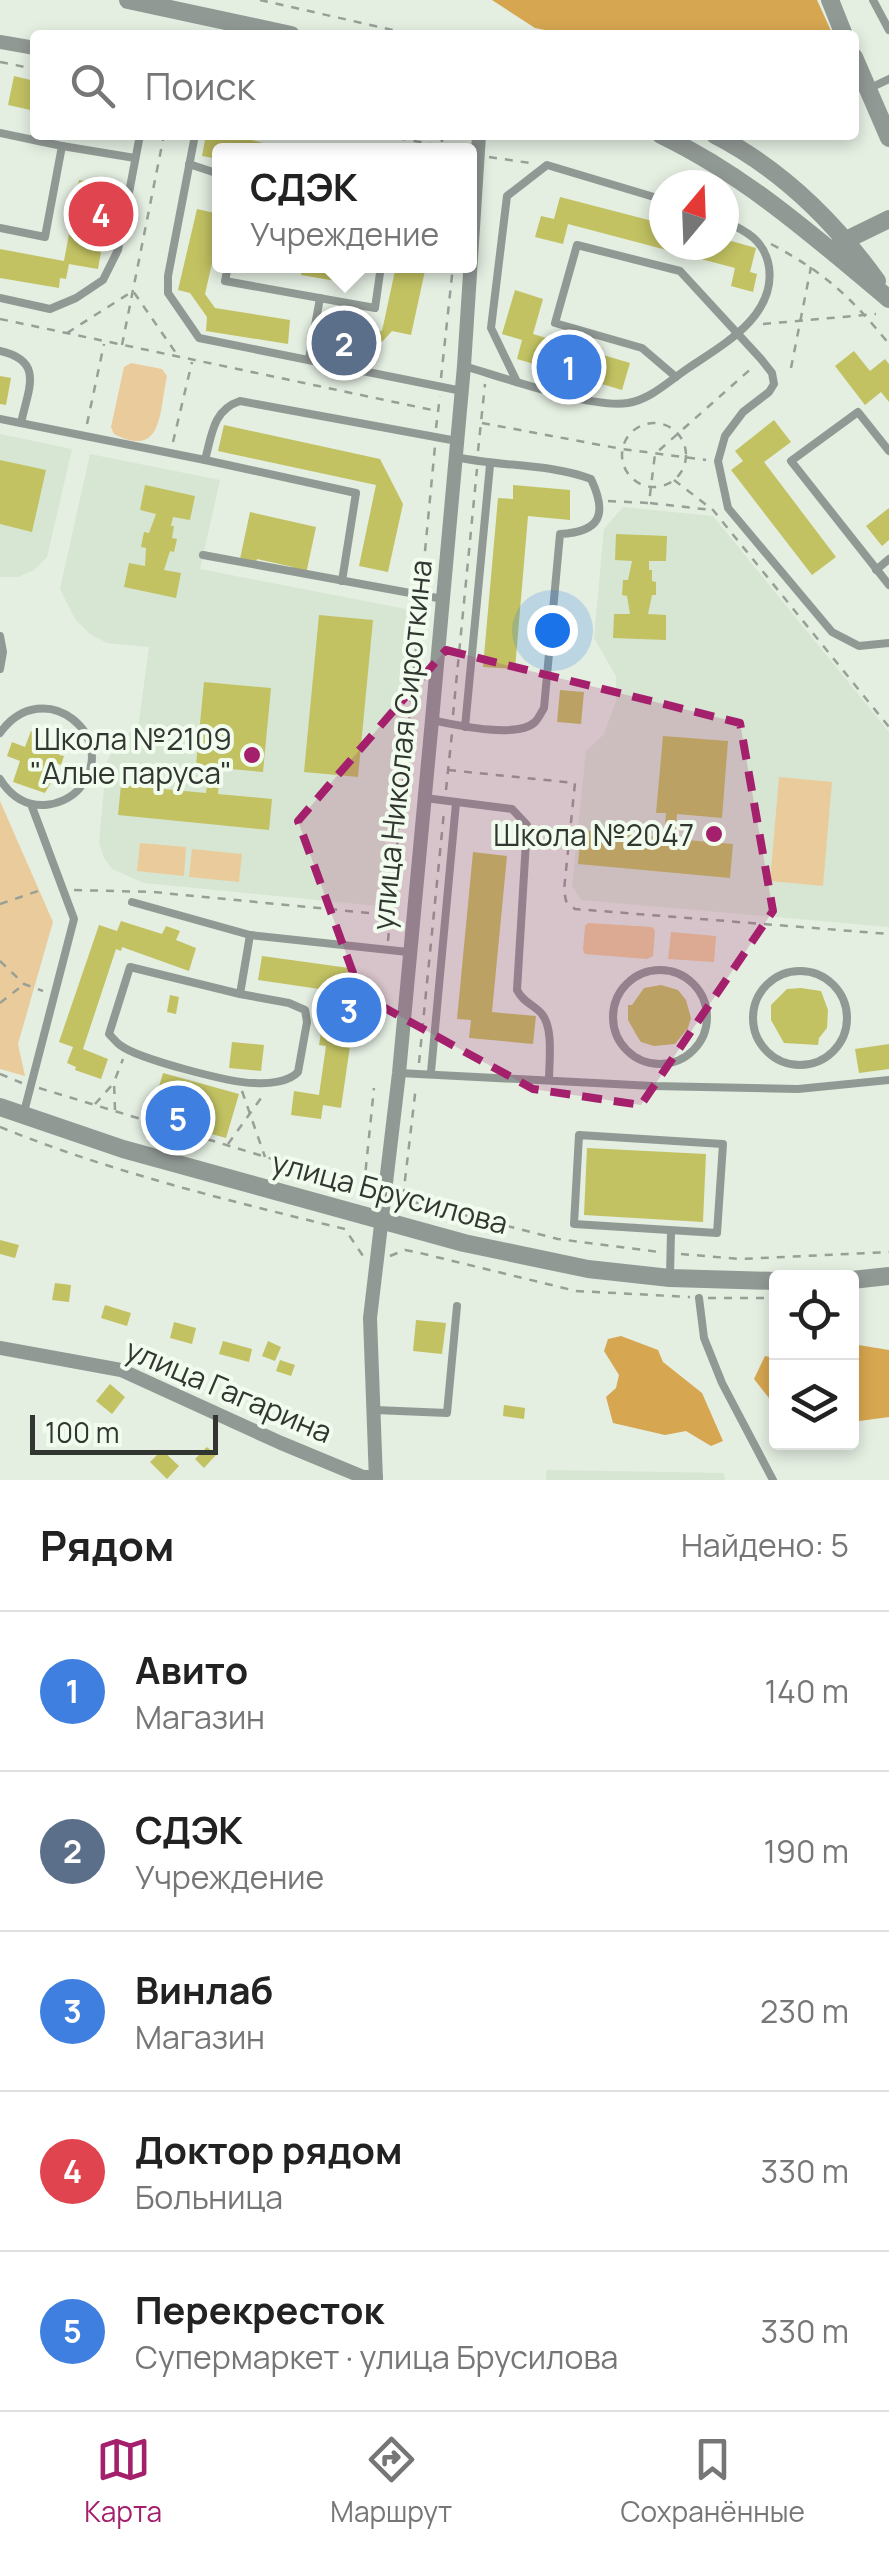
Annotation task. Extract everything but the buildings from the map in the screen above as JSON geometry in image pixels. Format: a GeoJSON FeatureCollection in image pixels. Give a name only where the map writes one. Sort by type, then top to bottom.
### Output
{"type":"FeatureCollection","features":[{"type":"Feature","properties":{"kind":"street"},"geometry":{"type":"LineString","coordinates":[[128,0],[268,30]]}},
{"type":"Feature","properties":{"kind":"street"},"geometry":{"type":"LineString","coordinates":[[830,0],[842,30]]}},
{"type":"Feature","properties":{"kind":"street"},"geometry":{"type":"LineString","coordinates":[[0,42],[30,47]]}},
{"type":"Feature","properties":{"kind":"street"},"geometry":{"type":"LineString","coordinates":[[859,69],[889,138]]}},
{"type":"Feature","properties":{"kind":"street"},"geometry":{"type":"LineString","coordinates":[[670,140],[735,175],[889,298]]}},
{"type":"Feature","properties":{"kind":"street"},"geometry":{"type":"LineString","coordinates":[[723,140],[777,175],[847,239],[889,298]]}},
{"type":"Feature","properties":{"kind":"street"},"geometry":{"type":"LineString","coordinates":[[829,248],[889,218]]}},
{"type":"Feature","properties":{"kind":"street","name":"улица Николая Сироткина"},"geometry":{"type":"LineString","coordinates":[[376,1478],[370,1318],[400,1072],[469,273]]}},
{"type":"Feature","properties":{"kind":"street","name":"улица Брусилова"},"geometry":{"type":"LineString","coordinates":[[0,1107],[122,1149],[464,1243],[588,1269],[670,1278],[769,1281]]}},
{"type":"Feature","properties":{"kind":"street"},"geometry":{"type":"LineString","coordinates":[[859,1279],[889,1276]]}},
{"type":"Feature","properties":{"kind":"street","name":"улица Гагарина"},"geometry":{"type":"LineString","coordinates":[[0,1348],[121,1370],[281,1443],[376,1478]]}},
{"type":"Feature","properties":{"kind":"lane"},"geometry":{"type":"LineString","coordinates":[[873,0],[889,30]]}},
{"type":"Feature","properties":{"kind":"lane"},"geometry":{"type":"LineString","coordinates":[[868,90],[889,79]]}},
{"type":"Feature","properties":{"kind":"lane"},"geometry":{"type":"LineString","coordinates":[[0,134],[30,140]]}},
{"type":"Feature","properties":{"kind":"lane"},"geometry":{"type":"LineString","coordinates":[[31,140],[135,158]]}},
{"type":"Feature","properties":{"kind":"lane"},"geometry":{"type":"LineString","coordinates":[[0,298],[50,309],[103,280],[118,250],[139,140]]}},
{"type":"Feature","properties":{"kind":"lane"},"geometry":{"type":"LineString","coordinates":[[194,140],[168,293],[199,338],[462,391]]}},
{"type":"Feature","properties":{"kind":"lane"},"geometry":{"type":"LineString","coordinates":[[0,228],[45,237],[62,146]]}},
{"type":"Feature","properties":{"kind":"lane"},"geometry":{"type":"LineString","coordinates":[[189,164],[212,172]]}},
{"type":"Feature","properties":{"kind":"lane"},"geometry":{"type":"LineString","coordinates":[[518,383],[491,328],[507,196],[547,166],[649,196]]}},
{"type":"Feature","properties":{"kind":"lane"},"geometry":{"type":"LineString","coordinates":[[464,366],[581,398],[625,404],[646,398],[739,333],[761,308],[771,281],[766,252],[739,228]]}},
{"type":"Feature","properties":{"kind":"lane"},"geometry":{"type":"LineString","coordinates":[[676,377],[642,348],[556,323],[577,245],[680,271],[772,373],[774,384],[743,412],[725,436],[718,461],[728,508],[832,632],[859,646],[889,643]]}},
{"type":"Feature","properties":{"kind":"lane"},"geometry":{"type":"LineString","coordinates":[[227,273],[225,281],[374,308],[381,273]]}},
{"type":"Feature","properties":{"kind":"lane"},"geometry":{"type":"LineString","coordinates":[[309,360],[320,298]]}},
{"type":"Feature","properties":{"kind":"lane"},"geometry":{"type":"LineString","coordinates":[[0,351],[17,355],[28,364],[31,375],[21,423]]}},
{"type":"Feature","properties":{"kind":"lane"},"geometry":{"type":"LineString","coordinates":[[205,460],[216,418],[226,406],[240,401],[457,441]]}},
{"type":"Feature","properties":{"kind":"lane"},"geometry":{"type":"LineString","coordinates":[[889,451],[858,412],[791,461],[889,585]]}},
{"type":"Feature","properties":{"kind":"lane"},"geometry":{"type":"LineString","coordinates":[[0,419],[356,493],[342,581]]}},
{"type":"Feature","properties":{"kind":"lane"},"geometry":{"type":"LineString","coordinates":[[432,720],[465,727],[521,730],[536,722],[544,708],[560,534],[583,533],[598,520],[602,501],[591,480],[570,471],[490,465],[456,457]]}},
{"type":"Feature","properties":{"kind":"lane"},"geometry":{"type":"LineString","coordinates":[[465,727],[490,465]]}},
{"type":"Feature","properties":{"kind":"lane"},"geometry":{"type":"LineString","coordinates":[[203,555],[443,599]]}},
{"type":"Feature","properties":{"kind":"lane"},"geometry":{"type":"LineString","coordinates":[[876,570],[889,560]]}},
{"type":"Feature","properties":{"kind":"lane"},"geometry":{"type":"LineString","coordinates":[[0,636],[0,668]]}},
{"type":"Feature","properties":{"kind":"lane"},"geometry":{"type":"LineString","coordinates":[[0,733],[11,719],[26,710],[58,710],[84,730],[92,762],[77,791],[64,801],[47,805],[31,804],[9,792],[0,779]]}},
{"type":"Feature","properties":{"kind":"lane"},"geometry":{"type":"LineString","coordinates":[[425,798],[512,809],[527,824],[517,990],[522,1000],[547,1021],[549,1080]]}},
{"type":"Feature","properties":{"kind":"lane"},"geometry":{"type":"LineString","coordinates":[[23,1116],[74,919],[31,804]]}},
{"type":"Feature","properties":{"kind":"lane"},"geometry":{"type":"LineString","coordinates":[[431,1072],[456,804]]}},
{"type":"Feature","properties":{"kind":"lane"},"geometry":{"type":"LineString","coordinates":[[132,902],[250,935],[408,952]]}},
{"type":"Feature","properties":{"kind":"lane"},"geometry":{"type":"LineString","coordinates":[[240,994],[250,935]]}},
{"type":"Feature","properties":{"kind":"lane"},"geometry":{"type":"LineString","coordinates":[[130,966],[304,1010],[307,1022],[298,1072],[292,1078],[253,1084],[152,1059],[127,1048],[109,1034],[130,966]]}},
{"type":"Feature","properties":{"kind":"lane"},"geometry":{"type":"LineString","coordinates":[[656,970],[671,971],[698,988],[705,1003],[704,1034],[682,1058],[667,1064],[651,1063],[625,1049],[616,1036],[614,1007],[628,981],[656,970]]}},
{"type":"Feature","properties":{"kind":"lane"},"geometry":{"type":"LineString","coordinates":[[796,970],[826,978],[838,989],[847,1020],[844,1036],[835,1049],[822,1059],[797,1064],[777,1059],[765,1050],[752,1022],[759,994],[768,982],[796,970]]}},
{"type":"Feature","properties":{"kind":"lane"},"geometry":{"type":"LineString","coordinates":[[651,1063],[653,1086]]}},
{"type":"Feature","properties":{"kind":"lane"},"geometry":{"type":"LineString","coordinates":[[797,1064],[798,1089]]}},
{"type":"Feature","properties":{"kind":"lane"},"geometry":{"type":"LineString","coordinates":[[400,1072],[653,1086],[798,1089],[889,1080]]}},
{"type":"Feature","properties":{"kind":"lane"},"geometry":{"type":"LineString","coordinates":[[579,1136],[723,1144],[717,1233],[671,1231],[574,1224],[579,1136]]}},
{"type":"Feature","properties":{"kind":"lane"},"geometry":{"type":"LineString","coordinates":[[670,1278],[671,1231]]}},
{"type":"Feature","properties":{"kind":"lane"},"geometry":{"type":"LineString","coordinates":[[699,1298],[704,1338],[722,1383],[773,1480]]}},
{"type":"Feature","properties":{"kind":"lane"},"geometry":{"type":"LineString","coordinates":[[372,1410],[447,1413],[456,1306]]}},
{"type":"Feature","properties":{"kind":"path"},"geometry":{"type":"LineString","coordinates":[[260,0],[393,30]]}},
{"type":"Feature","properties":{"kind":"path"},"geometry":{"type":"LineString","coordinates":[[0,62],[30,68]]}},
{"type":"Feature","properties":{"kind":"path"},"geometry":{"type":"LineString","coordinates":[[122,346],[163,140]]}},
{"type":"Feature","properties":{"kind":"path"},"geometry":{"type":"LineString","coordinates":[[477,155],[547,166]]}},
{"type":"Feature","properties":{"kind":"path"},"geometry":{"type":"LineString","coordinates":[[747,231],[811,265],[850,296],[889,344]]}},
{"type":"Feature","properties":{"kind":"path"},"geometry":{"type":"LineString","coordinates":[[791,368],[811,265]]}},
{"type":"Feature","properties":{"kind":"path"},"geometry":{"type":"LineString","coordinates":[[387,950],[452,273]]}},
{"type":"Feature","properties":{"kind":"path"},"geometry":{"type":"LineString","coordinates":[[66,334],[133,291]]}},
{"type":"Feature","properties":{"kind":"path"},"geometry":{"type":"LineString","coordinates":[[133,291],[180,358]]}},
{"type":"Feature","properties":{"kind":"path"},"geometry":{"type":"LineString","coordinates":[[746,325],[876,314]]}},
{"type":"Feature","properties":{"kind":"path"},"geometry":{"type":"LineString","coordinates":[[0,319],[438,411]]}},
{"type":"Feature","properties":{"kind":"path"},"geometry":{"type":"LineString","coordinates":[[84,436],[104,342]]}},
{"type":"Feature","properties":{"kind":"path"},"geometry":{"type":"LineString","coordinates":[[649,503],[655,454],[761,359]]}},
{"type":"Feature","properties":{"kind":"path"},"geometry":{"type":"LineString","coordinates":[[171,453],[192,361]]}},
{"type":"Feature","properties":{"kind":"path"},"geometry":{"type":"LineString","coordinates":[[402,1200],[486,373]]}},
{"type":"Feature","properties":{"kind":"path"},"geometry":{"type":"LineString","coordinates":[[481,423],[622,449],[718,461]]}},
{"type":"Feature","properties":{"kind":"path"},"geometry":{"type":"LineString","coordinates":[[650,423],[678,433],[686,458],[674,480],[651,487],[632,478],[626,470],[622,449],[632,432],[650,423]]}},
{"type":"Feature","properties":{"kind":"path"},"geometry":{"type":"LineString","coordinates":[[674,480],[713,510],[889,728]]}},
{"type":"Feature","properties":{"kind":"path"},"geometry":{"type":"LineString","coordinates":[[602,501],[713,510]]}},
{"type":"Feature","properties":{"kind":"path"},"geometry":{"type":"LineString","coordinates":[[448,770],[575,783],[564,890],[566,900],[575,909],[889,934]]}},
{"type":"Feature","properties":{"kind":"path"},"geometry":{"type":"LineString","coordinates":[[63,889],[390,915]]}},
{"type":"Feature","properties":{"kind":"path"},"geometry":{"type":"LineString","coordinates":[[0,904],[40,890]]}},
{"type":"Feature","properties":{"kind":"path"},"geometry":{"type":"LineString","coordinates":[[109,890],[132,902]]}},
{"type":"Feature","properties":{"kind":"path"},"geometry":{"type":"LineString","coordinates":[[0,961],[24,984],[54,996]]}},
{"type":"Feature","properties":{"kind":"path"},"geometry":{"type":"LineString","coordinates":[[0,1003],[24,984]]}},
{"type":"Feature","properties":{"kind":"path"},"geometry":{"type":"LineString","coordinates":[[94,1105],[114,1082],[127,1048]]}},
{"type":"Feature","properties":{"kind":"path"},"geometry":{"type":"LineString","coordinates":[[0,1074],[402,1200],[558,1239],[740,1259],[889,1252]]}},
{"type":"Feature","properties":{"kind":"path"},"geometry":{"type":"LineString","coordinates":[[238,1080],[265,1157]]}},
{"type":"Feature","properties":{"kind":"path"},"geometry":{"type":"LineString","coordinates":[[228,1146],[272,1081]]}},
{"type":"Feature","properties":{"kind":"path"},"geometry":{"type":"LineString","coordinates":[[114,1082],[115,1111]]}},
{"type":"Feature","properties":{"kind":"path"},"geometry":{"type":"LineString","coordinates":[[364,1187],[374,1088]]}},
{"type":"Feature","properties":{"kind":"highlighted area"},"geometry":{"type":"Polygon","coordinates":[[[446,650],[740,723],[773,911],[641,1105],[533,1089],[361,995],[298,821],[446,650]]]}},
{"type":"Feature","properties":{"kind":"shaded area"},"geometry":{"type":"Polygon","coordinates":[[[492,0],[817,0],[831,30],[545,30],[535,28],[492,0]]]}},
{"type":"Feature","properties":{"kind":"shaded area"},"geometry":{"type":"Polygon","coordinates":[[[131,363],[162,369],[167,376],[156,428],[142,441],[114,434],[111,427],[124,367],[131,363]]]}},
{"type":"Feature","properties":{"kind":"shaded area"},"geometry":{"type":"Polygon","coordinates":[[[0,434],[72,449],[47,557],[34,570],[18,577],[0,577],[0,434]]]}},
{"type":"Feature","properties":{"kind":"shaded area","name":"Школа №2109 \"Алые паруса\""},"geometry":{"type":"Polygon","coordinates":[[[90,454],[220,480],[200,569],[411,610],[378,906],[144,883],[112,869],[104,858],[99,843],[106,765],[122,736],[138,729],[149,647],[107,643],[90,634],[75,619],[60,589],[90,454]]]}},
{"type":"Feature","properties":{"kind":"shaded area","name":"Школа №2047"},"geometry":{"type":"Polygon","coordinates":[[[623,507],[713,516],[889,732],[889,927],[581,900],[572,886],[586,751],[604,734],[616,701],[616,676],[594,638],[604,529],[623,507]]]}},
{"type":"Feature","properties":{"kind":"shaded area"},"geometry":{"type":"Polygon","coordinates":[[[779,777],[832,782],[823,886],[770,881],[779,777]]]}},
{"type":"Feature","properties":{"kind":"shaded area"},"geometry":{"type":"Polygon","coordinates":[[[0,801],[53,922],[18,1044],[25,1076],[0,1069],[0,801]]]}},
{"type":"Feature","properties":{"kind":"shaded area"},"geometry":{"type":"Polygon","coordinates":[[[140,843],[186,847],[184,876],[137,871],[140,843]]]}},
{"type":"Feature","properties":{"kind":"shaded area"},"geometry":{"type":"Polygon","coordinates":[[[192,849],[242,854],[239,882],[189,877],[192,849]]]}},
{"type":"Feature","properties":{"kind":"shaded area"},"geometry":{"type":"Polygon","coordinates":[[[588,923],[652,927],[653,956],[647,959],[585,954],[588,923]]]}},
{"type":"Feature","properties":{"kind":"shaded area"},"geometry":{"type":"Polygon","coordinates":[[[671,932],[716,936],[714,962],[668,959],[671,932]]]}},
{"type":"Feature","properties":{"kind":"shaded area"},"geometry":{"type":"Polygon","coordinates":[[[621,1336],[658,1350],[663,1362],[702,1393],[723,1441],[711,1446],[686,1431],[665,1435],[613,1423],[606,1397],[616,1388],[619,1375],[604,1351],[608,1339],[621,1336]]]}},
{"type":"Feature","properties":{"kind":"shaded area"},"geometry":{"type":"Polygon","coordinates":[[[859,1345],[889,1350],[889,1417],[859,1421],[859,1345]]]}},
{"type":"Feature","properties":{"kind":"shaded area"},"geometry":{"type":"Polygon","coordinates":[[[765,1356],[769,1357],[769,1398],[754,1379],[765,1356]]]}},
{"type":"Feature","properties":{"kind":"shaded area"},"geometry":{"type":"Polygon","coordinates":[[[547,1470],[724,1473],[725,1480],[546,1480],[547,1470]]]}},
{"type":"Feature","properties":{"kind":"place","name":"Доктор рядом"},"geometry":{"type":"Point","coordinates":[101,214]}},
{"type":"Feature","properties":{"kind":"place","name":"СДЭК"},"geometry":{"type":"Point","coordinates":[344,343]}},
{"type":"Feature","properties":{"kind":"place","name":"Авито"},"geometry":{"type":"Point","coordinates":[569,367]}},
{"type":"Feature","properties":{"kind":"place","name":"Школа №2109 \"Алые паруса\""},"geometry":{"type":"Point","coordinates":[252,755]}},
{"type":"Feature","properties":{"kind":"place","name":"Школа №2047"},"geometry":{"type":"Point","coordinates":[714,834]}},
{"type":"Feature","properties":{"kind":"place","name":"Винлаб"},"geometry":{"type":"Point","coordinates":[349,1010]}},
{"type":"Feature","properties":{"kind":"place","name":"Перекресток"},"geometry":{"type":"Point","coordinates":[178,1118]}}]}
